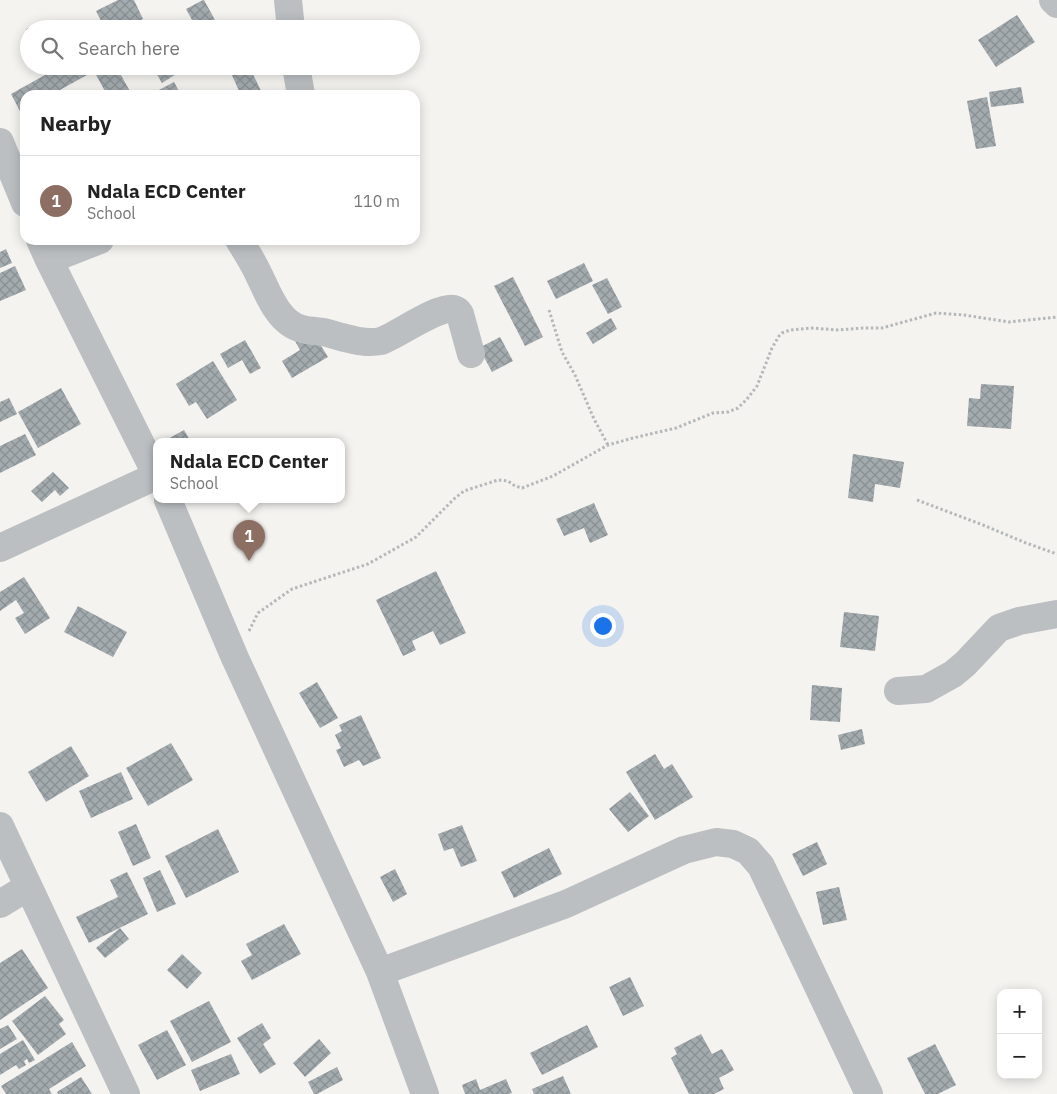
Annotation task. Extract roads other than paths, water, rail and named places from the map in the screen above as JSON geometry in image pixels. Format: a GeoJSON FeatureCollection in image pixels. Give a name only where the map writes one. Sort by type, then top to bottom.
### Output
{"type":"FeatureCollection","features":[{"type":"Feature","properties":{"kind":"street"},"geometry":{"type":"LineString","coordinates":[[288,0],[290,20]]}},
{"type":"Feature","properties":{"kind":"street"},"geometry":{"type":"LineString","coordinates":[[1053,0],[1057,4]]}},
{"type":"Feature","properties":{"kind":"street"},"geometry":{"type":"LineString","coordinates":[[298,75],[300,90]]}},
{"type":"Feature","properties":{"kind":"street"},"geometry":{"type":"LineString","coordinates":[[0,142],[20,190]]}},
{"type":"Feature","properties":{"kind":"street"},"geometry":{"type":"LineString","coordinates":[[72,245],[45,250],[153,469]]}},
{"type":"Feature","properties":{"kind":"street"},"geometry":{"type":"LineString","coordinates":[[242,245],[273,303],[293,326],[302,330],[324,332],[364,342],[377,342],[439,312],[454,309],[460,314],[472,354]]}},
{"type":"Feature","properties":{"kind":"street"},"geometry":{"type":"LineString","coordinates":[[0,548],[153,476]]}},
{"type":"Feature","properties":{"kind":"street"},"geometry":{"type":"LineString","coordinates":[[169,503],[235,658],[380,972],[424,1094]]}},
{"type":"Feature","properties":{"kind":"street"},"geometry":{"type":"LineString","coordinates":[[898,691],[926,689],[953,674],[999,628],[1019,621],[1057,614]]}},
{"type":"Feature","properties":{"kind":"street"},"geometry":{"type":"LineString","coordinates":[[0,826],[126,1094]]}},
{"type":"Feature","properties":{"kind":"street"},"geometry":{"type":"LineString","coordinates":[[380,972],[566,904],[684,850],[716,842],[733,844],[748,851],[761,866],[869,1094]]}},
{"type":"Feature","properties":{"kind":"street"},"geometry":{"type":"LineString","coordinates":[[0,904],[28,887]]}},
{"type":"Feature","properties":{"kind":"place","name":"Ndala ECD Center"},"geometry":{"type":"Point","coordinates":[249,561]}}]}
